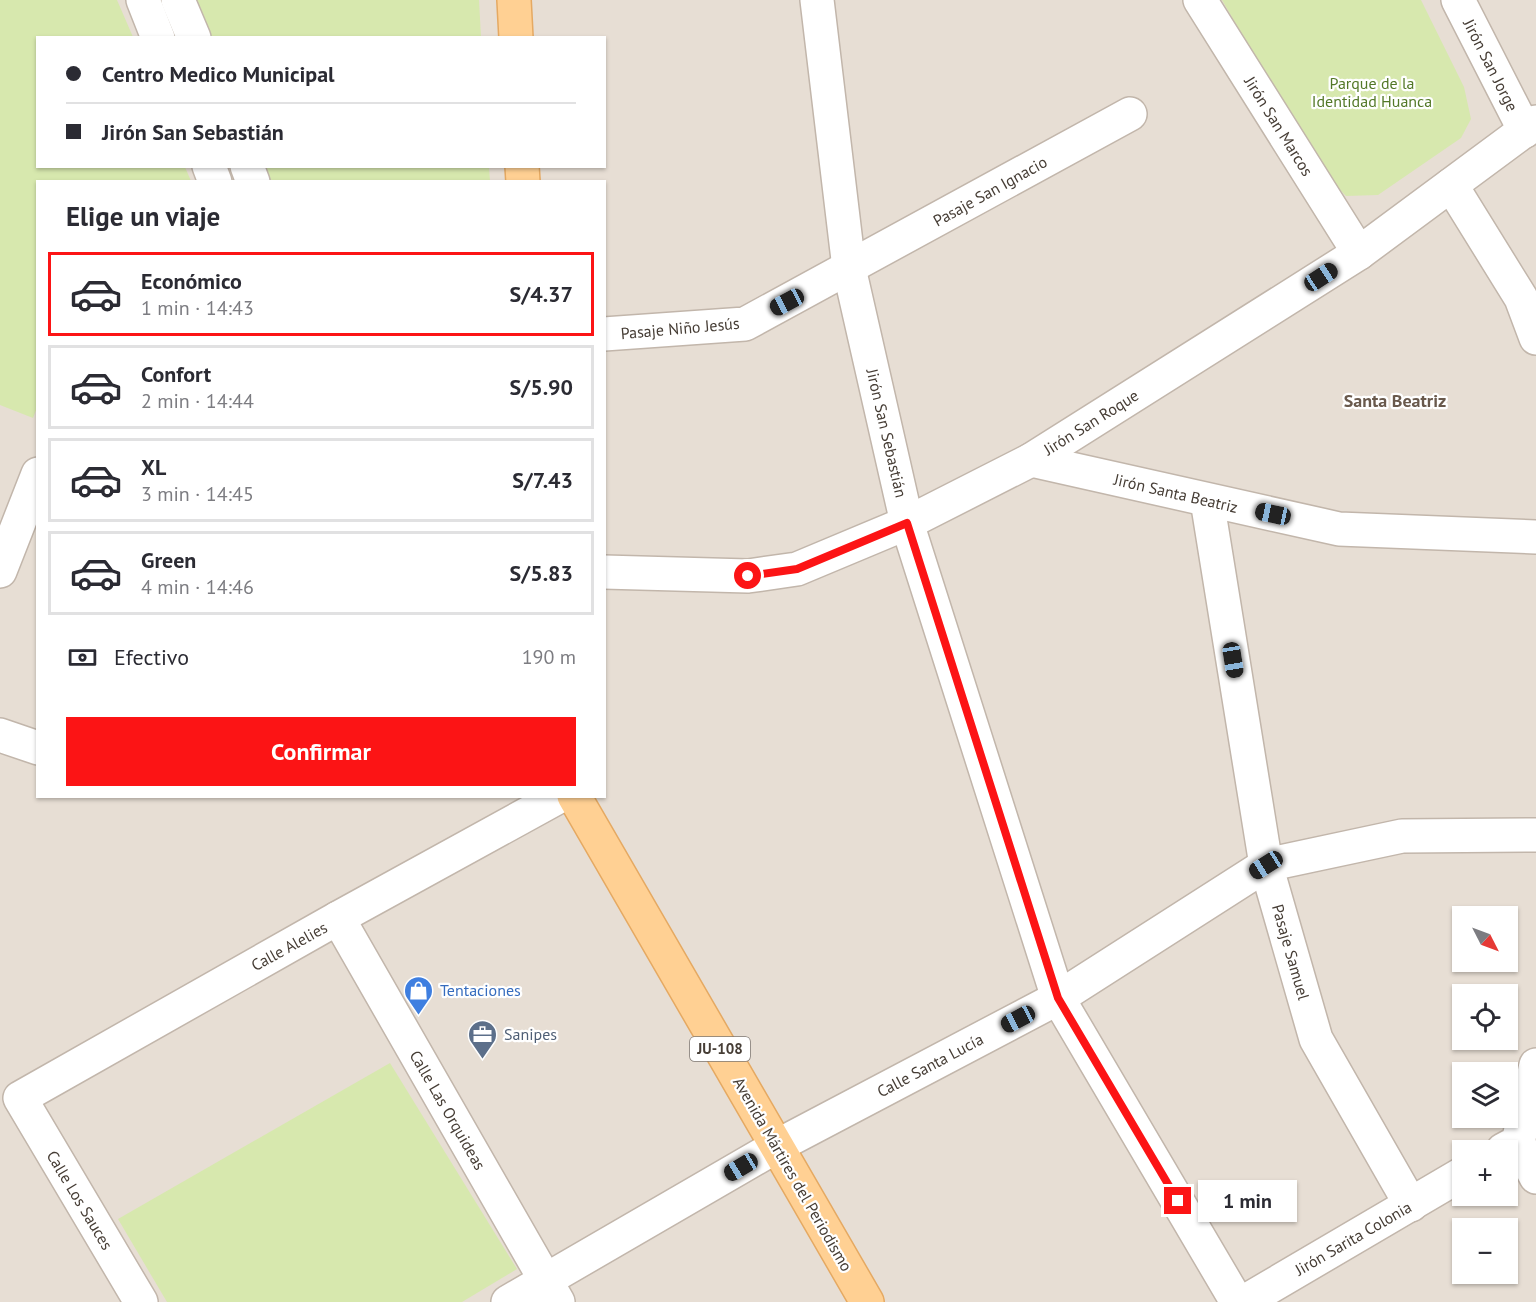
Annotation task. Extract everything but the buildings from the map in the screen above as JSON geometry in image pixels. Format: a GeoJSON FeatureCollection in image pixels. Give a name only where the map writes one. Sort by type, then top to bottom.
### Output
{"type":"FeatureCollection","features":[{"type":"Feature","properties":{"kind":"main road"},"geometry":{"type":"LineString","coordinates":[[514,0],[516,36]]}},
{"type":"Feature","properties":{"kind":"main road","name":"Avenida Mártires del Periodismo"},"geometry":{"type":"LineString","coordinates":[[575,798],[867,1302]]}},
{"type":"Feature","properties":{"kind":"street"},"geometry":{"type":"LineString","coordinates":[[143,0],[157,36]]}},
{"type":"Feature","properties":{"kind":"street"},"geometry":{"type":"LineString","coordinates":[[178,0],[193,36]]}},
{"type":"Feature","properties":{"kind":"street","name":"Jirón San Sebastián"},"geometry":{"type":"LineString","coordinates":[[817,0],[849,268],[907,523],[1058,998],[1237,1302]]}},
{"type":"Feature","properties":{"kind":"street","name":"Jirón San Marcos"},"geometry":{"type":"LineString","coordinates":[[1200,0],[1359,253]]}},
{"type":"Feature","properties":{"kind":"street","name":"Jirón San Jorge"},"geometry":{"type":"LineString","coordinates":[[1458,0],[1530,127]]}},
{"type":"Feature","properties":{"kind":"street","name":"Pasaje San Ignacio"},"geometry":{"type":"LineString","coordinates":[[849,268],[1130,114]]}},
{"type":"Feature","properties":{"kind":"street","name":"Jirón San Roque"},"geometry":{"type":"LineString","coordinates":[[606,572],[748,576],[797,569],[907,523],[1031,460],[1359,253],[1530,127]]}},
{"type":"Feature","properties":{"kind":"street"},"geometry":{"type":"LineString","coordinates":[[1450,186],[1521,298],[1536,338]]}},
{"type":"Feature","properties":{"kind":"street","name":"Pasaje Niño Jesús"},"geometry":{"type":"LineString","coordinates":[[606,334],[745,324],[849,268]]}},
{"type":"Feature","properties":{"kind":"street","name":"Jirón Santa Beatriz"},"geometry":{"type":"LineString","coordinates":[[1031,460],[1339,529],[1536,537]]}},
{"type":"Feature","properties":{"kind":"street"},"geometry":{"type":"LineString","coordinates":[[0,571],[36,479]]}},
{"type":"Feature","properties":{"kind":"street","name":"Pasaje Samuel"},"geometry":{"type":"LineString","coordinates":[[1208,500],[1266,865],[1316,1039],[1411,1205]]}},
{"type":"Feature","properties":{"kind":"street"},"geometry":{"type":"LineString","coordinates":[[0,735],[36,747]]}},
{"type":"Feature","properties":{"kind":"street","name":"Calle Alelies"},"geometry":{"type":"LineString","coordinates":[[20,1098],[338,918],[556,798]]}},
{"type":"Feature","properties":{"kind":"street","name":"Calle Santa Lucía"},"geometry":{"type":"LineString","coordinates":[[508,1302],[551,1291],[777,1146],[1058,998],[1266,865],[1402,836],[1536,835]]}},
{"type":"Feature","properties":{"kind":"street","name":"Calle Las Orquideas"},"geometry":{"type":"LineString","coordinates":[[338,918],[551,1291]]}},
{"type":"Feature","properties":{"kind":"street"},"geometry":{"type":"LineString","coordinates":[[1512,1140],[1536,1065]]}},
{"type":"Feature","properties":{"kind":"street","name":"Calle Los Sauces"},"geometry":{"type":"LineString","coordinates":[[20,1098],[141,1302]]}},
{"type":"Feature","properties":{"kind":"street"},"geometry":{"type":"LineString","coordinates":[[1518,1156],[1536,1177]]}},
{"type":"Feature","properties":{"kind":"street","name":"Jirón Sarita Colonia"},"geometry":{"type":"LineString","coordinates":[[1244,1302],[1452,1180]]}},
{"type":"Feature","properties":{"kind":"shaded area"},"geometry":{"type":"Polygon","coordinates":[[[0,0],[1536,0],[1536,1302],[0,1302],[0,0]]]}},
{"type":"Feature","properties":{"kind":"green space"},"geometry":{"type":"Polygon","coordinates":[[[0,0],[117,0],[133,36],[36,36],[36,168],[185,168],[191,180],[36,180],[36,410],[33,418],[0,405],[0,0]]]}},
{"type":"Feature","properties":{"kind":"green space"},"geometry":{"type":"Polygon","coordinates":[[[195,0],[479,0],[481,36],[211,36],[195,0]]]}},
{"type":"Feature","properties":{"kind":"green space","name":"Parque de la Identidad Huanca"},"geometry":{"type":"Polygon","coordinates":[[[1222,0],[1421,0],[1464,87],[1471,119],[1461,138],[1378,195],[1346,196],[1320,170],[1222,0]]]}},
{"type":"Feature","properties":{"kind":"green space"},"geometry":{"type":"Polygon","coordinates":[[[265,168],[489,168],[490,180],[271,180],[265,168]]]}},
{"type":"Feature","properties":{"kind":"green space"},"geometry":{"type":"Polygon","coordinates":[[[390,1063],[517,1269],[462,1302],[167,1302],[118,1219],[390,1063]]]}},
{"type":"Feature","properties":{"kind":"place","name":"Tentaciones"},"geometry":{"type":"Point","coordinates":[419,1016]}},
{"type":"Feature","properties":{"kind":"place","name":"Sanipes"},"geometry":{"type":"Point","coordinates":[483,1060]}},
{"type":"Feature","properties":{"kind":"district","name":"Santa Beatriz"},"geometry":{"type":"Point","coordinates":[1395,401]}},
{"type":"Feature","properties":{"kind":"route"},"geometry":{"type":"LineString","coordinates":[[748,576],[797,569],[907,523],[1058,998],[1178,1201]]}}]}
